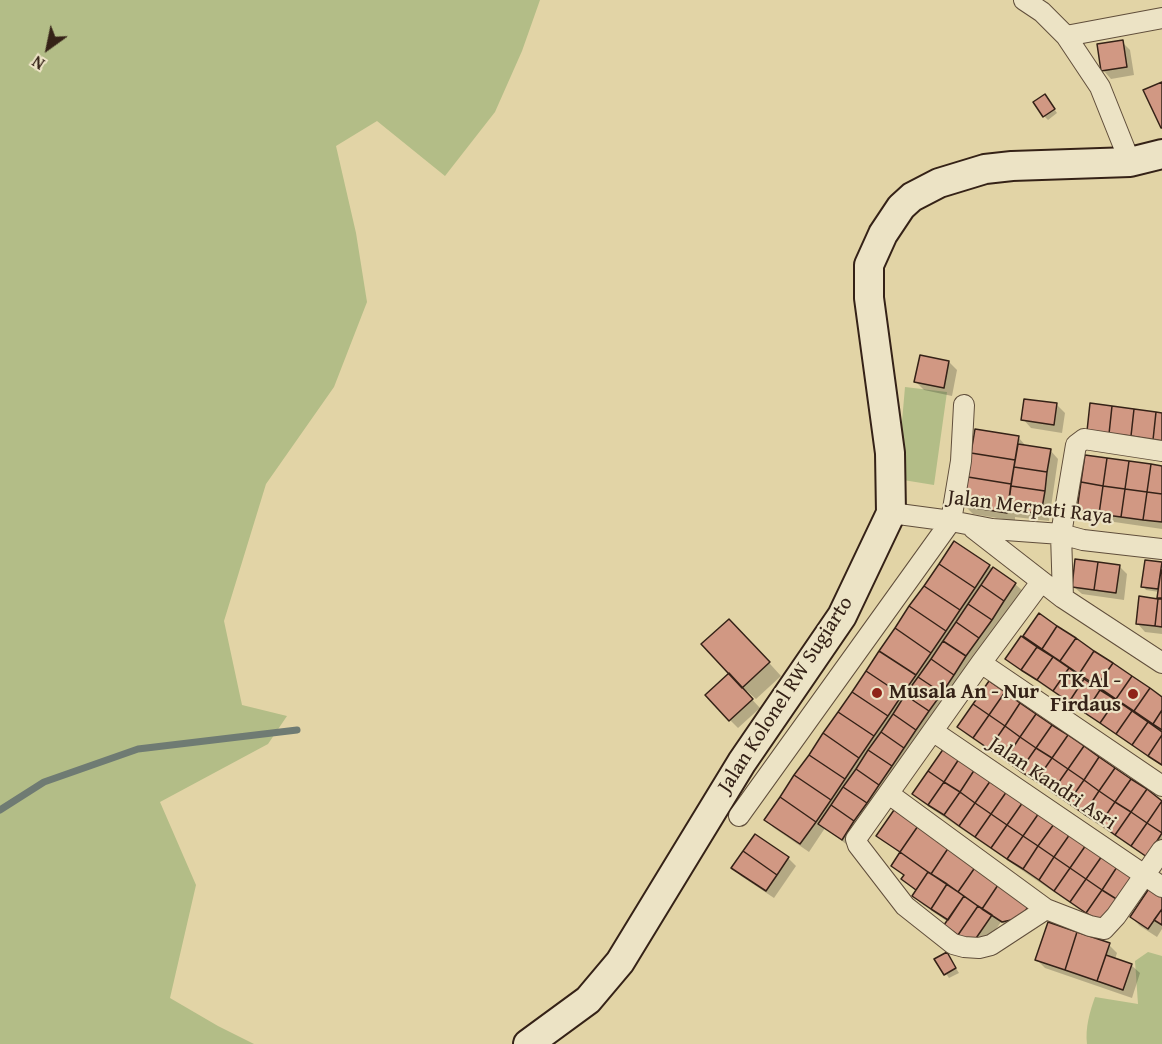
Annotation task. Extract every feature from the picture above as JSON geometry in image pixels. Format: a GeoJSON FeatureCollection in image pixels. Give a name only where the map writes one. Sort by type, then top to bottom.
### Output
{"type":"FeatureCollection","features":[{"type":"Feature","properties":{"kind":"main road","name":"Jalan Kolonel RW Sugiarto"},"geometry":{"type":"LineString","coordinates":[[528,1044],[588,1000],[620,962],[644,919],[742,762],[842,616],[891,513],[890,453],[871,319],[869,265],[883,234],[895,216],[912,197],[939,183],[985,170],[1023,166],[1130,162],[1162,154]]}},
{"type":"Feature","properties":{"kind":"street"},"geometry":{"type":"LineString","coordinates":[[1024,0],[1042,12],[1066,36],[1100,87],[1130,162]]}},
{"type":"Feature","properties":{"kind":"street"},"geometry":{"type":"LineString","coordinates":[[1066,36],[1162,18]]}},
{"type":"Feature","properties":{"kind":"street"},"geometry":{"type":"LineString","coordinates":[[739,816],[951,521],[961,462],[964,405]]}},
{"type":"Feature","properties":{"kind":"street"},"geometry":{"type":"LineString","coordinates":[[1063,598],[1061,534],[1076,445],[1084,439],[1162,451]]}},
{"type":"Feature","properties":{"kind":"street","name":"Jalan Merpati Raya"},"geometry":{"type":"LineString","coordinates":[[891,513],[971,526],[1061,534],[1083,540],[1162,549]]}},
{"type":"Feature","properties":{"kind":"street"},"geometry":{"type":"LineString","coordinates":[[971,526],[1063,598],[1162,663]]}},
{"type":"Feature","properties":{"kind":"street"},"geometry":{"type":"LineString","coordinates":[[1041,582],[856,839],[905,906],[953,944],[979,948],[991,945],[1046,909]]}},
{"type":"Feature","properties":{"kind":"street"},"geometry":{"type":"LineString","coordinates":[[1142,648],[1162,650]]}},
{"type":"Feature","properties":{"kind":"street"},"geometry":{"type":"LineString","coordinates":[[981,663],[1162,786]]}},
{"type":"Feature","properties":{"kind":"street","name":"Jalan Kandri Asri"},"geometry":{"type":"LineString","coordinates":[[934,732],[1162,887]]}},
{"type":"Feature","properties":{"kind":"street"},"geometry":{"type":"LineString","coordinates":[[889,794],[1046,909],[1090,926],[1104,928],[1116,915],[1162,850]]}},
{"type":"Feature","properties":{"kind":"green space"},"geometry":{"type":"Polygon","coordinates":[[[0,0],[540,0],[522,51],[495,112],[445,176],[377,121],[336,146],[356,233],[367,302],[334,387],[266,484],[224,621],[242,705],[287,716],[268,744],[160,802],[196,885],[170,998],[254,1044],[0,1044],[0,0]]]}},
{"type":"Feature","properties":{"kind":"green space"},"geometry":{"type":"Polygon","coordinates":[[[905,387],[947,392],[934,485],[897,479],[905,387]]]}},
{"type":"Feature","properties":{"kind":"green space"},"geometry":{"type":"Polygon","coordinates":[[[1148,952],[1162,956],[1162,1044],[1087,1044],[1087,1026],[1095,997],[1138,1004],[1135,961],[1148,952]]]}},
{"type":"Feature","properties":{"kind":"building"},"geometry":{"type":"Polygon","coordinates":[[[1123,40],[1127,67],[1101,71],[1097,44],[1123,40]]]}},
{"type":"Feature","properties":{"kind":"building"},"geometry":{"type":"Polygon","coordinates":[[[1162,82],[1162,128],[1161,128],[1143,90],[1162,82]]]}},
{"type":"Feature","properties":{"kind":"building"},"geometry":{"type":"Polygon","coordinates":[[[1045,94],[1055,109],[1043,117],[1033,102],[1045,94]]]}},
{"type":"Feature","properties":{"kind":"building"},"geometry":{"type":"Polygon","coordinates":[[[920,355],[949,361],[944,388],[914,382],[920,355]]]}},
{"type":"Feature","properties":{"kind":"building"},"geometry":{"type":"Polygon","coordinates":[[[1024,399],[1057,403],[1054,425],[1021,420],[1024,399]]]}},
{"type":"Feature","properties":{"kind":"building"},"geometry":{"type":"Polygon","coordinates":[[[1090,403],[1112,406],[1109,434],[1087,431],[1090,403]]]}},
{"type":"Feature","properties":{"kind":"building"},"geometry":{"type":"Polygon","coordinates":[[[1112,406],[1134,409],[1131,436],[1109,434],[1112,406]]]}},
{"type":"Feature","properties":{"kind":"building"},"geometry":{"type":"Polygon","coordinates":[[[1134,409],[1156,412],[1153,440],[1131,436],[1134,409]]]}},
{"type":"Feature","properties":{"kind":"building"},"geometry":{"type":"Polygon","coordinates":[[[1156,412],[1162,413],[1162,441],[1153,440],[1156,412]]]}},
{"type":"Feature","properties":{"kind":"building"},"geometry":{"type":"Polygon","coordinates":[[[975,429],[1019,436],[1015,460],[971,453],[975,429]]]}},
{"type":"Feature","properties":{"kind":"building"},"geometry":{"type":"Polygon","coordinates":[[[1018,444],[1051,449],[1047,472],[1014,467],[1018,444]]]}},
{"type":"Feature","properties":{"kind":"building"},"geometry":{"type":"Polygon","coordinates":[[[971,453],[1015,460],[1011,484],[968,477],[971,453]]]}},
{"type":"Feature","properties":{"kind":"building"},"geometry":{"type":"Polygon","coordinates":[[[1085,455],[1107,458],[1103,486],[1081,482],[1085,455]]]}},
{"type":"Feature","properties":{"kind":"building"},"geometry":{"type":"Polygon","coordinates":[[[1107,458],[1129,461],[1125,489],[1103,486],[1107,458]]]}},
{"type":"Feature","properties":{"kind":"building"},"geometry":{"type":"Polygon","coordinates":[[[1129,461],[1151,464],[1147,492],[1125,489],[1129,461]]]}},
{"type":"Feature","properties":{"kind":"building"},"geometry":{"type":"Polygon","coordinates":[[[1151,464],[1162,466],[1162,494],[1147,492],[1151,464]]]}},
{"type":"Feature","properties":{"kind":"building"},"geometry":{"type":"Polygon","coordinates":[[[1014,467],[1047,472],[1045,491],[1011,486],[1014,467]]]}},
{"type":"Feature","properties":{"kind":"building"},"geometry":{"type":"Polygon","coordinates":[[[968,477],[1011,484],[1007,513],[963,506],[968,477]]]}},
{"type":"Feature","properties":{"kind":"building"},"geometry":{"type":"Polygon","coordinates":[[[1081,482],[1103,486],[1099,514],[1077,510],[1081,482]]]}},
{"type":"Feature","properties":{"kind":"building"},"geometry":{"type":"Polygon","coordinates":[[[1011,486],[1045,491],[1041,514],[1008,509],[1011,486]]]}},
{"type":"Feature","properties":{"kind":"building"},"geometry":{"type":"Polygon","coordinates":[[[1103,486],[1125,489],[1121,517],[1099,514],[1103,486]]]}},
{"type":"Feature","properties":{"kind":"building"},"geometry":{"type":"Polygon","coordinates":[[[1125,489],[1147,492],[1143,520],[1121,517],[1125,489]]]}},
{"type":"Feature","properties":{"kind":"building"},"geometry":{"type":"Polygon","coordinates":[[[1147,492],[1162,494],[1162,522],[1143,520],[1147,492]]]}},
{"type":"Feature","properties":{"kind":"building"},"geometry":{"type":"Polygon","coordinates":[[[954,541],[990,565],[975,588],[939,564],[954,541]]]}},
{"type":"Feature","properties":{"kind":"building"},"geometry":{"type":"Polygon","coordinates":[[[1075,559],[1098,562],[1094,590],[1072,587],[1075,559]]]}},
{"type":"Feature","properties":{"kind":"building"},"geometry":{"type":"Polygon","coordinates":[[[1145,560],[1162,562],[1158,589],[1141,587],[1145,560]]]}},
{"type":"Feature","properties":{"kind":"building"},"geometry":{"type":"Polygon","coordinates":[[[1098,562],[1120,565],[1116,593],[1094,590],[1098,562]]]}},
{"type":"Feature","properties":{"kind":"building"},"geometry":{"type":"Polygon","coordinates":[[[939,564],[975,588],[960,610],[924,586],[939,564]]]}},
{"type":"Feature","properties":{"kind":"building"},"geometry":{"type":"Polygon","coordinates":[[[993,567],[1016,583],[1004,601],[981,585],[993,567]]]}},
{"type":"Feature","properties":{"kind":"building"},"geometry":{"type":"Polygon","coordinates":[[[1161,570],[1162,598],[1157,598],[1161,570]]]}},
{"type":"Feature","properties":{"kind":"building"},"geometry":{"type":"Polygon","coordinates":[[[981,585],[1004,601],[992,620],[968,604],[981,585]]]}},
{"type":"Feature","properties":{"kind":"building"},"geometry":{"type":"Polygon","coordinates":[[[924,586],[960,610],[946,631],[909,606],[924,586]]]}},
{"type":"Feature","properties":{"kind":"building"},"geometry":{"type":"Polygon","coordinates":[[[1139,596],[1158,599],[1155,626],[1136,624],[1139,596]]]}},
{"type":"Feature","properties":{"kind":"building"},"geometry":{"type":"Polygon","coordinates":[[[1158,599],[1162,599],[1162,627],[1155,626],[1158,599]]]}},
{"type":"Feature","properties":{"kind":"building"},"geometry":{"type":"Polygon","coordinates":[[[968,604],[992,620],[979,638],[956,622],[968,604]]]}},
{"type":"Feature","properties":{"kind":"building"},"geometry":{"type":"Polygon","coordinates":[[[909,606],[946,631],[931,653],[895,628],[909,606]]]}},
{"type":"Feature","properties":{"kind":"building"},"geometry":{"type":"Polygon","coordinates":[[[1039,613],[1057,626],[1042,649],[1023,636],[1039,613]]]}},
{"type":"Feature","properties":{"kind":"building"},"geometry":{"type":"Polygon","coordinates":[[[729,619],[770,662],[742,688],[701,644],[729,619]]]}},
{"type":"Feature","properties":{"kind":"building"},"geometry":{"type":"Polygon","coordinates":[[[956,622],[979,638],[966,656],[943,641],[956,622]]]}},
{"type":"Feature","properties":{"kind":"building"},"geometry":{"type":"Polygon","coordinates":[[[1057,626],[1076,638],[1060,661],[1042,649],[1057,626]]]}},
{"type":"Feature","properties":{"kind":"building"},"geometry":{"type":"Polygon","coordinates":[[[895,628],[931,653],[916,675],[879,651],[895,628]]]}},
{"type":"Feature","properties":{"kind":"building"},"geometry":{"type":"Polygon","coordinates":[[[1021,636],[1037,647],[1021,670],[1005,659],[1021,636]]]}},
{"type":"Feature","properties":{"kind":"building"},"geometry":{"type":"Polygon","coordinates":[[[1076,638],[1094,651],[1079,674],[1060,661],[1076,638]]]}},
{"type":"Feature","properties":{"kind":"building"},"geometry":{"type":"Polygon","coordinates":[[[943,641],[966,656],[954,675],[931,659],[943,641]]]}},
{"type":"Feature","properties":{"kind":"building"},"geometry":{"type":"Polygon","coordinates":[[[1037,647],[1053,657],[1037,680],[1021,670],[1037,647]]]}},
{"type":"Feature","properties":{"kind":"building"},"geometry":{"type":"Polygon","coordinates":[[[879,651],[916,675],[902,695],[866,671],[879,651]]]}},
{"type":"Feature","properties":{"kind":"building"},"geometry":{"type":"Polygon","coordinates":[[[1094,651],[1113,663],[1097,686],[1079,674],[1094,651]]]}},
{"type":"Feature","properties":{"kind":"building"},"geometry":{"type":"Polygon","coordinates":[[[1053,657],[1069,668],[1053,691],[1037,680],[1053,657]]]}},
{"type":"Feature","properties":{"kind":"building"},"geometry":{"type":"Polygon","coordinates":[[[931,659],[954,675],[942,693],[918,677],[931,659]]]}},
{"type":"Feature","properties":{"kind":"building"},"geometry":{"type":"Polygon","coordinates":[[[1113,663],[1132,676],[1116,699],[1097,686],[1113,663]]]}},
{"type":"Feature","properties":{"kind":"building"},"geometry":{"type":"Polygon","coordinates":[[[1069,668],[1084,679],[1069,702],[1053,691],[1069,668]]]}},
{"type":"Feature","properties":{"kind":"building","name":"Musala An - Nur"},"geometry":{"type":"Polygon","coordinates":[[[866,671],[902,695],[888,716],[852,692],[866,671]]]}},
{"type":"Feature","properties":{"kind":"building"},"geometry":{"type":"Polygon","coordinates":[[[729,673],[753,699],[729,721],[705,695],[729,673]]]}},
{"type":"Feature","properties":{"kind":"building","name":"TK Al - Firdaus"},"geometry":{"type":"Polygon","coordinates":[[[1132,676],[1150,688],[1134,711],[1116,699],[1132,676]]]}},
{"type":"Feature","properties":{"kind":"building"},"geometry":{"type":"Polygon","coordinates":[[[918,677],[942,693],[929,711],[905,695],[918,677]]]}},
{"type":"Feature","properties":{"kind":"building"},"geometry":{"type":"Polygon","coordinates":[[[1084,679],[1100,690],[1085,713],[1069,702],[1084,679]]]}},
{"type":"Feature","properties":{"kind":"building"},"geometry":{"type":"Polygon","coordinates":[[[989,681],[1005,692],[989,715],[973,704],[989,681]]]}},
{"type":"Feature","properties":{"kind":"building"},"geometry":{"type":"Polygon","coordinates":[[[1150,688],[1162,697],[1162,710],[1153,724],[1134,711],[1150,688]]]}},
{"type":"Feature","properties":{"kind":"building"},"geometry":{"type":"Polygon","coordinates":[[[1100,690],[1116,700],[1100,723],[1085,713],[1100,690]]]}},
{"type":"Feature","properties":{"kind":"building"},"geometry":{"type":"Polygon","coordinates":[[[852,692],[888,716],[874,736],[838,712],[852,692]]]}},
{"type":"Feature","properties":{"kind":"building"},"geometry":{"type":"Polygon","coordinates":[[[1005,692],[1020,703],[1005,726],[989,715],[1005,692]]]}},
{"type":"Feature","properties":{"kind":"building"},"geometry":{"type":"Polygon","coordinates":[[[905,695],[929,711],[916,730],[893,714],[905,695]]]}},
{"type":"Feature","properties":{"kind":"building"},"geometry":{"type":"Polygon","coordinates":[[[1116,700],[1132,711],[1116,734],[1100,723],[1116,700]]]}},
{"type":"Feature","properties":{"kind":"building"},"geometry":{"type":"Polygon","coordinates":[[[1020,703],[1036,714],[1020,737],[1005,726],[1020,703]]]}},
{"type":"Feature","properties":{"kind":"building"},"geometry":{"type":"Polygon","coordinates":[[[973,704],[989,715],[973,738],[957,727],[973,704]]]}},
{"type":"Feature","properties":{"kind":"building"},"geometry":{"type":"Polygon","coordinates":[[[1162,710],[1162,730],[1153,724],[1162,710]]]}},
{"type":"Feature","properties":{"kind":"building"},"geometry":{"type":"Polygon","coordinates":[[[1132,711],[1148,722],[1132,745],[1116,734],[1132,711]]]}},
{"type":"Feature","properties":{"kind":"building"},"geometry":{"type":"Polygon","coordinates":[[[838,712],[874,736],[859,758],[823,733],[838,712]]]}},
{"type":"Feature","properties":{"kind":"building"},"geometry":{"type":"Polygon","coordinates":[[[893,714],[916,730],[904,748],[881,732],[893,714]]]}},
{"type":"Feature","properties":{"kind":"building"},"geometry":{"type":"Polygon","coordinates":[[[1036,714],[1052,725],[1036,748],[1020,737],[1036,714]]]}},
{"type":"Feature","properties":{"kind":"building"},"geometry":{"type":"Polygon","coordinates":[[[989,715],[1005,726],[989,749],[973,738],[989,715]]]}},
{"type":"Feature","properties":{"kind":"building"},"geometry":{"type":"Polygon","coordinates":[[[1148,722],[1162,732],[1162,735],[1148,756],[1132,745],[1148,722]]]}},
{"type":"Feature","properties":{"kind":"building"},"geometry":{"type":"Polygon","coordinates":[[[1052,725],[1068,735],[1052,758],[1036,748],[1052,725]]]}},
{"type":"Feature","properties":{"kind":"building"},"geometry":{"type":"Polygon","coordinates":[[[1005,726],[1020,737],[1005,760],[989,749],[1005,726]]]}},
{"type":"Feature","properties":{"kind":"building"},"geometry":{"type":"Polygon","coordinates":[[[881,732],[904,748],[892,766],[868,750],[881,732]]]}},
{"type":"Feature","properties":{"kind":"building"},"geometry":{"type":"Polygon","coordinates":[[[823,733],[859,758],[845,779],[809,755],[823,733]]]}},
{"type":"Feature","properties":{"kind":"building"},"geometry":{"type":"Polygon","coordinates":[[[1068,735],[1084,746],[1068,769],[1052,758],[1068,735]]]}},
{"type":"Feature","properties":{"kind":"building"},"geometry":{"type":"Polygon","coordinates":[[[1162,735],[1162,765],[1148,756],[1162,735]]]}},
{"type":"Feature","properties":{"kind":"building"},"geometry":{"type":"Polygon","coordinates":[[[1020,737],[1036,748],[1020,771],[1005,760],[1020,737]]]}},
{"type":"Feature","properties":{"kind":"building"},"geometry":{"type":"Polygon","coordinates":[[[1084,746],[1099,757],[1084,780],[1068,769],[1084,746]]]}},
{"type":"Feature","properties":{"kind":"building"},"geometry":{"type":"Polygon","coordinates":[[[944,748],[959,759],[944,782],[928,771],[944,748]]]}},
{"type":"Feature","properties":{"kind":"building"},"geometry":{"type":"Polygon","coordinates":[[[1036,748],[1052,758],[1036,781],[1020,771],[1036,748]]]}},
{"type":"Feature","properties":{"kind":"building"},"geometry":{"type":"Polygon","coordinates":[[[868,750],[892,766],[879,785],[856,769],[868,750]]]}},
{"type":"Feature","properties":{"kind":"building"},"geometry":{"type":"Polygon","coordinates":[[[809,755],[845,779],[831,800],[794,775],[809,755]]]}},
{"type":"Feature","properties":{"kind":"building"},"geometry":{"type":"Polygon","coordinates":[[[1099,757],[1115,768],[1099,791],[1084,780],[1099,757]]]}},
{"type":"Feature","properties":{"kind":"building"},"geometry":{"type":"Polygon","coordinates":[[[1052,758],[1068,769],[1052,792],[1036,781],[1052,758]]]}},
{"type":"Feature","properties":{"kind":"building"},"geometry":{"type":"Polygon","coordinates":[[[959,759],[975,769],[960,792],[944,782],[959,759]]]}},
{"type":"Feature","properties":{"kind":"building"},"geometry":{"type":"Polygon","coordinates":[[[1115,768],[1131,779],[1115,802],[1099,791],[1115,768]]]}},
{"type":"Feature","properties":{"kind":"building"},"geometry":{"type":"Polygon","coordinates":[[[856,769],[879,785],[867,803],[843,787],[856,769]]]}},
{"type":"Feature","properties":{"kind":"building"},"geometry":{"type":"Polygon","coordinates":[[[975,769],[991,780],[975,803],[960,792],[975,769]]]}},
{"type":"Feature","properties":{"kind":"building"},"geometry":{"type":"Polygon","coordinates":[[[1068,769],[1084,780],[1068,803],[1052,792],[1068,769]]]}},
{"type":"Feature","properties":{"kind":"building"},"geometry":{"type":"Polygon","coordinates":[[[928,771],[944,782],[928,805],[912,794],[928,771]]]}},
{"type":"Feature","properties":{"kind":"building"},"geometry":{"type":"Polygon","coordinates":[[[794,775],[831,800],[816,822],[780,797],[794,775]]]}},
{"type":"Feature","properties":{"kind":"building"},"geometry":{"type":"Polygon","coordinates":[[[1131,779],[1147,789],[1131,812],[1115,802],[1131,779]]]}},
{"type":"Feature","properties":{"kind":"building"},"geometry":{"type":"Polygon","coordinates":[[[991,780],[1007,791],[991,814],[975,803],[991,780]]]}},
{"type":"Feature","properties":{"kind":"building"},"geometry":{"type":"Polygon","coordinates":[[[1084,780],[1099,791],[1084,814],[1068,803],[1084,780]]]}},
{"type":"Feature","properties":{"kind":"building"},"geometry":{"type":"Polygon","coordinates":[[[944,782],[960,792],[944,815],[928,805],[944,782]]]}},
{"type":"Feature","properties":{"kind":"building"},"geometry":{"type":"Polygon","coordinates":[[[843,787],[867,803],[854,821],[831,805],[843,787]]]}},
{"type":"Feature","properties":{"kind":"building"},"geometry":{"type":"Polygon","coordinates":[[[1147,789],[1162,801],[1147,823],[1131,812],[1147,789]]]}},
{"type":"Feature","properties":{"kind":"building"},"geometry":{"type":"Polygon","coordinates":[[[1007,791],[1023,802],[1007,825],[991,814],[1007,791]]]}},
{"type":"Feature","properties":{"kind":"building"},"geometry":{"type":"Polygon","coordinates":[[[1099,791],[1115,802],[1100,824],[1084,814],[1099,791]]]}},
{"type":"Feature","properties":{"kind":"building"},"geometry":{"type":"Polygon","coordinates":[[[960,792],[975,803],[959,826],[944,815],[960,792]]]}},
{"type":"Feature","properties":{"kind":"building"},"geometry":{"type":"Polygon","coordinates":[[[780,797],[816,822],[800,844],[764,820],[780,797]]]}},
{"type":"Feature","properties":{"kind":"building"},"geometry":{"type":"Polygon","coordinates":[[[1162,801],[1162,833],[1147,823],[1162,801]]]}},
{"type":"Feature","properties":{"kind":"building"},"geometry":{"type":"Polygon","coordinates":[[[1023,802],[1039,813],[1023,836],[1007,825],[1023,802]]]}},
{"type":"Feature","properties":{"kind":"building"},"geometry":{"type":"Polygon","coordinates":[[[1115,802],[1131,812],[1115,835],[1100,824],[1115,802]]]}},
{"type":"Feature","properties":{"kind":"building"},"geometry":{"type":"Polygon","coordinates":[[[975,803],[991,814],[975,837],[959,826],[975,803]]]}},
{"type":"Feature","properties":{"kind":"building"},"geometry":{"type":"Polygon","coordinates":[[[831,805],[854,821],[842,840],[818,824],[831,805]]]}},
{"type":"Feature","properties":{"kind":"building"},"geometry":{"type":"Polygon","coordinates":[[[894,810],[918,826],[900,852],[876,836],[894,810]]]}},
{"type":"Feature","properties":{"kind":"building"},"geometry":{"type":"Polygon","coordinates":[[[1131,812],[1147,823],[1131,846],[1115,835],[1131,812]]]}},
{"type":"Feature","properties":{"kind":"building"},"geometry":{"type":"Polygon","coordinates":[[[1039,813],[1054,824],[1038,846],[1023,836],[1039,813]]]}},
{"type":"Feature","properties":{"kind":"building"},"geometry":{"type":"Polygon","coordinates":[[[991,814],[1007,825],[991,848],[975,837],[991,814]]]}},
{"type":"Feature","properties":{"kind":"building"},"geometry":{"type":"Polygon","coordinates":[[[1147,823],[1162,833],[1147,857],[1131,846],[1147,823]]]}},
{"type":"Feature","properties":{"kind":"building"},"geometry":{"type":"Polygon","coordinates":[[[1054,824],[1070,834],[1054,857],[1038,846],[1054,824]]]}},
{"type":"Feature","properties":{"kind":"building"},"geometry":{"type":"Polygon","coordinates":[[[1007,825],[1023,836],[1007,859],[991,848],[1007,825]]]}},
{"type":"Feature","properties":{"kind":"building"},"geometry":{"type":"Polygon","coordinates":[[[918,826],[949,847],[931,874],[900,852],[918,826]]]}},
{"type":"Feature","properties":{"kind":"building"},"geometry":{"type":"Polygon","coordinates":[[[755,834],[789,857],[777,875],[743,851],[755,834]]]}},
{"type":"Feature","properties":{"kind":"building"},"geometry":{"type":"Polygon","coordinates":[[[1070,834],[1086,845],[1070,868],[1054,857],[1070,834]]]}},
{"type":"Feature","properties":{"kind":"building"},"geometry":{"type":"Polygon","coordinates":[[[1023,836],[1038,846],[1023,869],[1007,859],[1023,836]]]}},
{"type":"Feature","properties":{"kind":"building"},"geometry":{"type":"Polygon","coordinates":[[[1086,845],[1102,856],[1086,879],[1070,868],[1086,845]]]}},
{"type":"Feature","properties":{"kind":"building"},"geometry":{"type":"Polygon","coordinates":[[[1038,846],[1054,857],[1039,880],[1023,869],[1038,846]]]}},
{"type":"Feature","properties":{"kind":"building"},"geometry":{"type":"Polygon","coordinates":[[[949,847],[976,866],[958,892],[931,874],[949,847]]]}},
{"type":"Feature","properties":{"kind":"building"},"geometry":{"type":"Polygon","coordinates":[[[743,851],[777,875],[766,891],[731,868],[743,851]]]}},
{"type":"Feature","properties":{"kind":"building"},"geometry":{"type":"Polygon","coordinates":[[[900,852],[928,872],[916,890],[901,879],[904,875],[891,866],[900,852]]]}},
{"type":"Feature","properties":{"kind":"building"},"geometry":{"type":"Polygon","coordinates":[[[1102,856],[1117,867],[1102,890],[1086,879],[1102,856]]]}},
{"type":"Feature","properties":{"kind":"building"},"geometry":{"type":"Polygon","coordinates":[[[1054,857],[1070,868],[1054,891],[1039,880],[1054,857]]]}},
{"type":"Feature","properties":{"kind":"building"},"geometry":{"type":"Polygon","coordinates":[[[976,866],[1000,882],[982,909],[958,892],[976,866]]]}},
{"type":"Feature","properties":{"kind":"building"},"geometry":{"type":"Polygon","coordinates":[[[1117,867],[1133,877],[1118,900],[1102,890],[1117,867]]]}},
{"type":"Feature","properties":{"kind":"building"},"geometry":{"type":"Polygon","coordinates":[[[1070,868],[1086,879],[1070,902],[1054,891],[1070,868]]]}},
{"type":"Feature","properties":{"kind":"building"},"geometry":{"type":"Polygon","coordinates":[[[928,872],[947,884],[931,909],[912,896],[928,872]]]}},
{"type":"Feature","properties":{"kind":"building"},"geometry":{"type":"Polygon","coordinates":[[[1086,879],[1102,890],[1086,913],[1070,902],[1086,879]]]}},
{"type":"Feature","properties":{"kind":"building"},"geometry":{"type":"Polygon","coordinates":[[[1000,882],[1031,903],[1020,918],[1002,922],[982,909],[1000,882]]]}},
{"type":"Feature","properties":{"kind":"building"},"geometry":{"type":"Polygon","coordinates":[[[947,884],[964,896],[948,920],[931,909],[947,884]]]}},
{"type":"Feature","properties":{"kind":"building"},"geometry":{"type":"Polygon","coordinates":[[[1152,884],[1162,890],[1162,909],[1148,929],[1130,917],[1152,884]]]}},
{"type":"Feature","properties":{"kind":"building"},"geometry":{"type":"Polygon","coordinates":[[[1102,890],[1118,900],[1102,923],[1086,913],[1102,890]]]}},
{"type":"Feature","properties":{"kind":"building"},"geometry":{"type":"Polygon","coordinates":[[[964,896],[978,906],[958,935],[944,925],[964,896]]]}},
{"type":"Feature","properties":{"kind":"building"},"geometry":{"type":"Polygon","coordinates":[[[978,906],[992,915],[972,944],[958,935],[978,906]]]}},
{"type":"Feature","properties":{"kind":"building"},"geometry":{"type":"Polygon","coordinates":[[[1162,909],[1162,925],[1154,920],[1162,909]]]}},
{"type":"Feature","properties":{"kind":"building"},"geometry":{"type":"Polygon","coordinates":[[[1048,922],[1077,932],[1065,970],[1035,960],[1048,922]]]}},
{"type":"Feature","properties":{"kind":"building"},"geometry":{"type":"Polygon","coordinates":[[[1077,932],[1110,943],[1097,981],[1065,970],[1077,932]]]}},
{"type":"Feature","properties":{"kind":"building"},"geometry":{"type":"Polygon","coordinates":[[[947,952],[956,968],[944,975],[934,959],[947,952]]]}},
{"type":"Feature","properties":{"kind":"building"},"geometry":{"type":"Polygon","coordinates":[[[1106,955],[1132,964],[1123,990],[1097,981],[1106,955]]]}},
{"type":"Feature","properties":{"kind":"waterway"},"geometry":{"type":"LineString","coordinates":[[0,810],[44,782],[138,749],[297,730]]}},
{"type":"Feature","properties":{"kind":"place","name":"Musala An - Nur"},"geometry":{"type":"Point","coordinates":[877,693]}},
{"type":"Feature","properties":{"kind":"place","name":"TK Al - Firdaus"},"geometry":{"type":"Point","coordinates":[1133,694]}}]}
